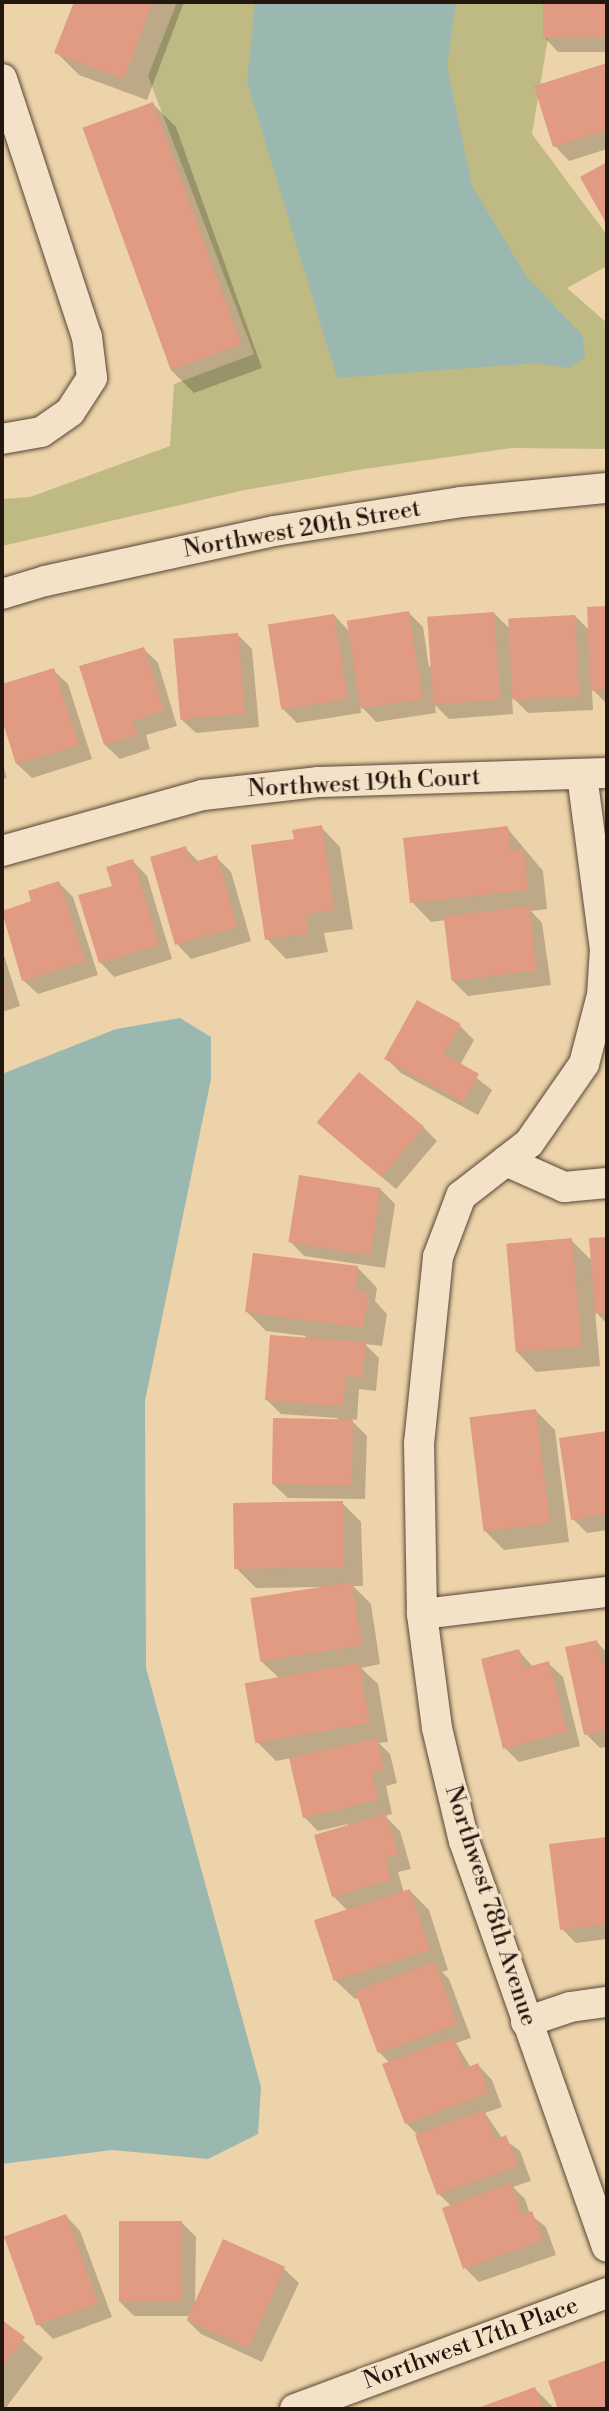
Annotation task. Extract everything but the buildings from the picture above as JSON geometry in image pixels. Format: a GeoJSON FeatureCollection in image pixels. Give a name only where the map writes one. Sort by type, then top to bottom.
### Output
{"type":"FeatureCollection","features":[{"type":"Feature","properties":{"kind":"street"},"geometry":{"type":"LineString","coordinates":[[2,79],[87,337],[92,379],[70,412],[41,432],[2,439]]}},
{"type":"Feature","properties":{"kind":"street","name":"Northwest 20th Street"},"geometry":{"type":"LineString","coordinates":[[2,594],[45,581],[274,531],[461,502],[607,488]]}},
{"type":"Feature","properties":{"kind":"street","name":"Northwest 19th Court"},"geometry":{"type":"LineString","coordinates":[[2,851],[203,795],[319,782],[595,774]]}},
{"type":"Feature","properties":{"kind":"street","name":"Northwest 78th Avenue"},"geometry":{"type":"LineString","coordinates":[[595,774],[605,949],[602,995],[584,1064],[529,1143],[460,1196],[438,1257],[419,1443],[422,1614],[437,1728],[464,1841],[607,2246]]}},
{"type":"Feature","properties":{"kind":"street"},"geometry":{"type":"LineString","coordinates":[[506,1161],[564,1187],[607,1183]]}},
{"type":"Feature","properties":{"kind":"street"},"geometry":{"type":"LineString","coordinates":[[422,1614],[607,1592]]}},
{"type":"Feature","properties":{"kind":"street"},"geometry":{"type":"LineString","coordinates":[[526,2022],[570,2007],[607,2002]]}},
{"type":"Feature","properties":{"kind":"street","name":"Northwest 17th Place"},"geometry":{"type":"LineString","coordinates":[[295,2409],[607,2293]]}},
{"type":"Feature","properties":{"kind":"shaded area"},"geometry":{"type":"Polygon","coordinates":[[[177,2],[554,2],[532,134],[607,235],[607,266],[567,288],[607,323],[607,449],[512,448],[364,469],[245,490],[2,546],[2,499],[30,497],[170,446],[174,384],[254,354],[148,76],[177,2]]]}},
{"type":"Feature","properties":{"kind":"water"},"geometry":{"type":"Polygon","coordinates":[[[255,2],[456,2],[447,66],[472,186],[527,277],[583,336],[585,357],[569,368],[537,363],[337,378],[247,82],[255,2]]]}},
{"type":"Feature","properties":{"kind":"water"},"geometry":{"type":"Polygon","coordinates":[[[180,1018],[211,1037],[211,1079],[145,1401],[146,1668],[261,2087],[258,2134],[208,2159],[112,2150],[2,2164],[2,1074],[116,1029],[180,1018]]]}}]}
